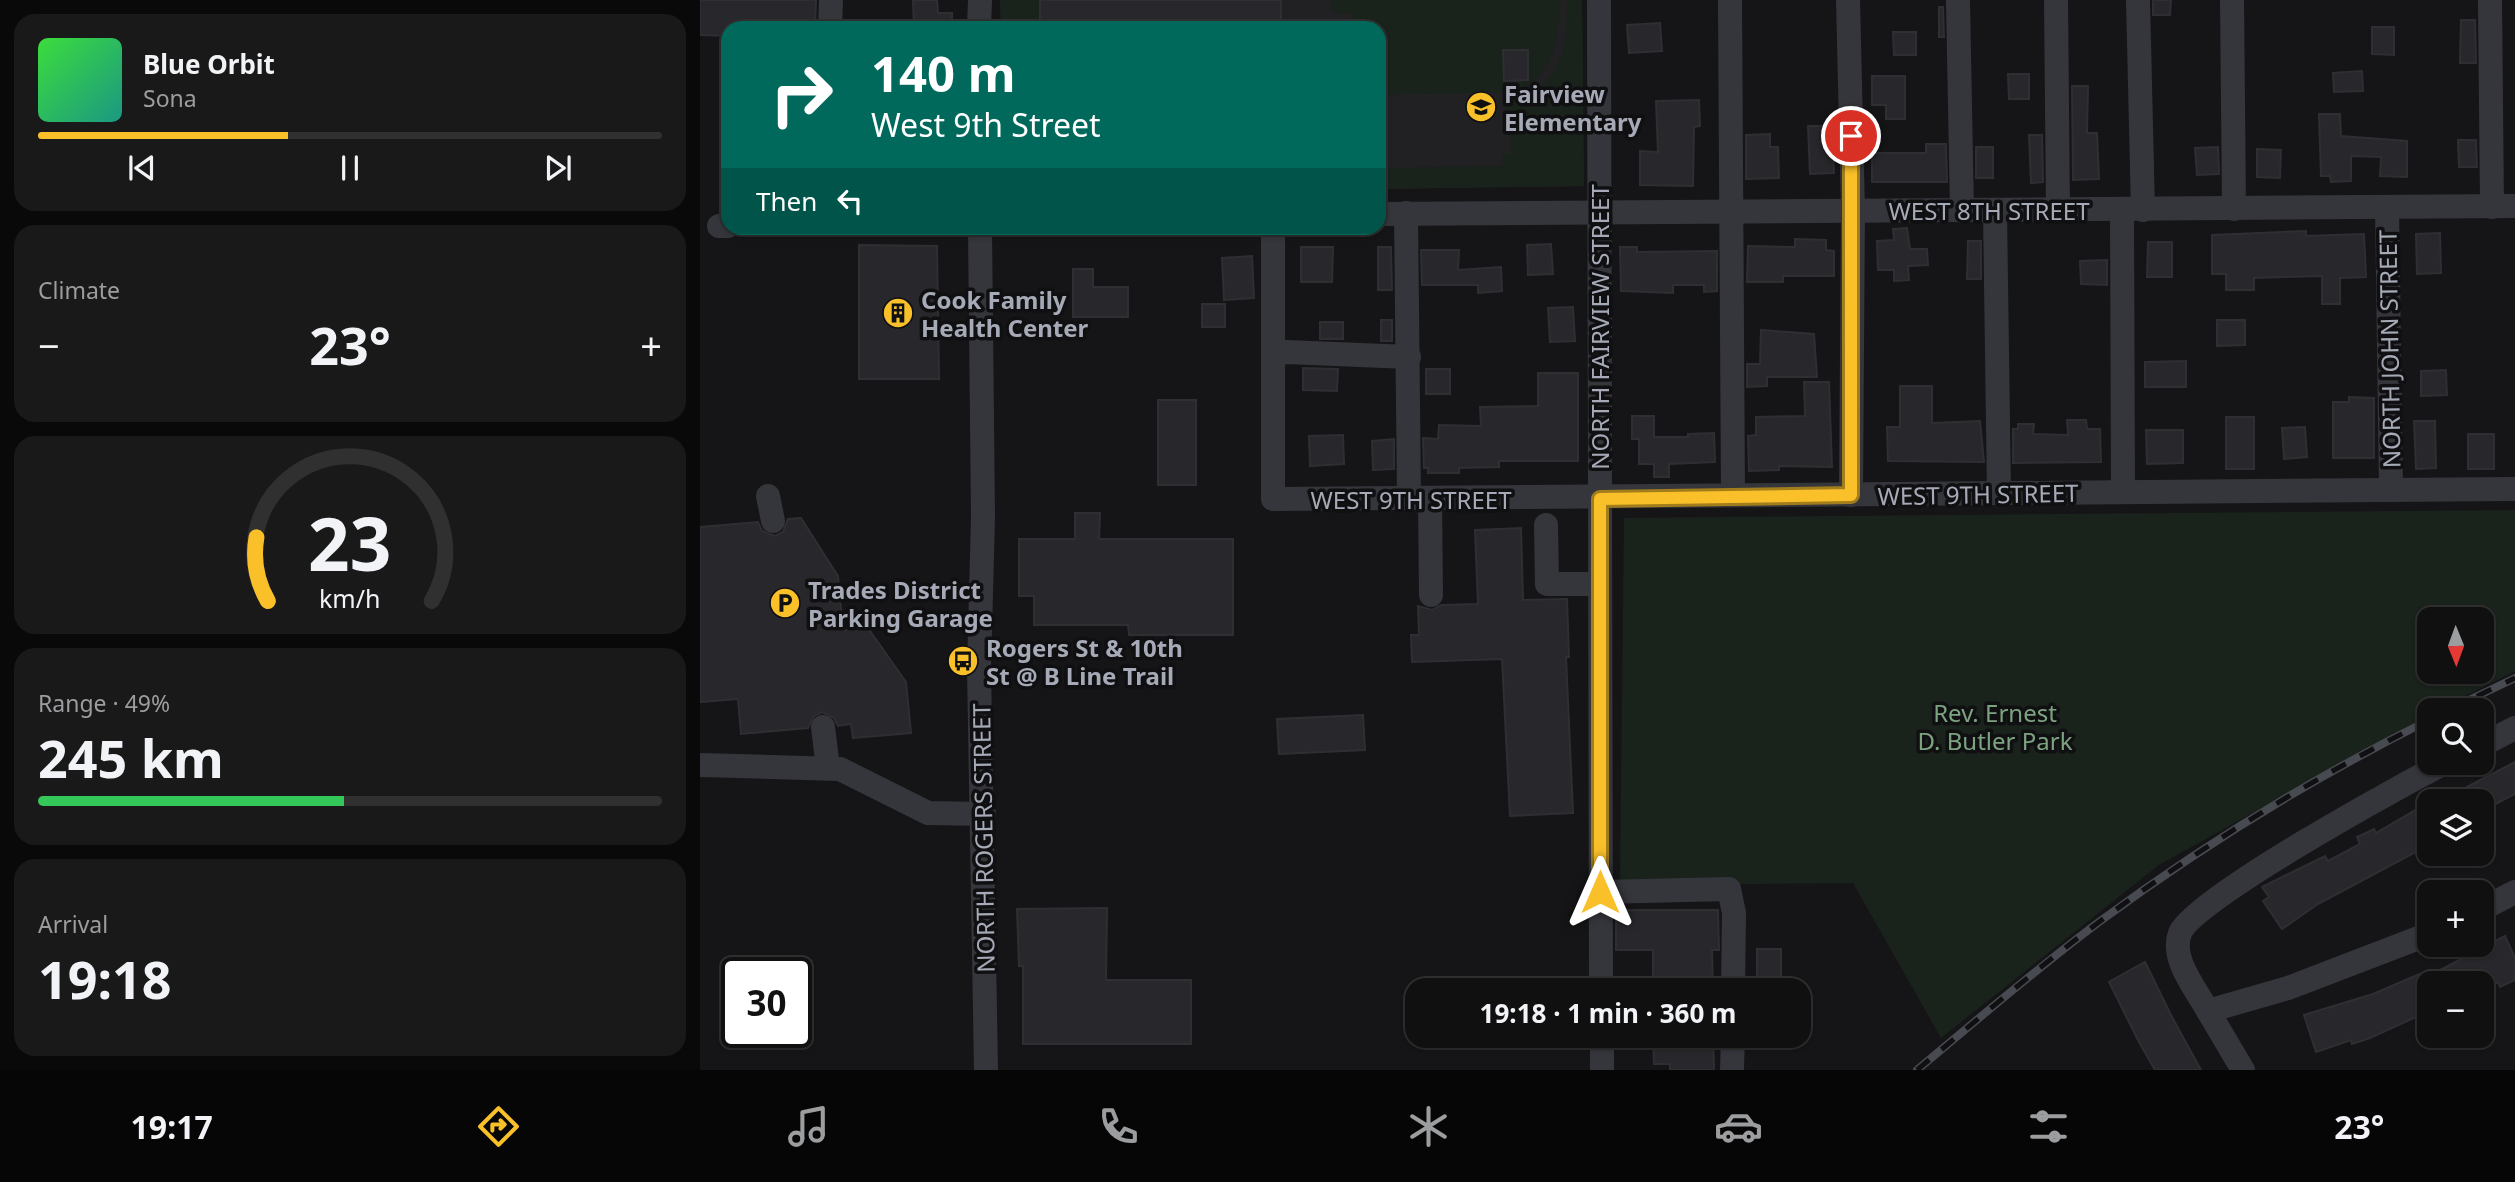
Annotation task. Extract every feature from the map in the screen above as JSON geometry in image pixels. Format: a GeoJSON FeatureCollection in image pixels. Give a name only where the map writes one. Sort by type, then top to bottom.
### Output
{"type":"FeatureCollection","features":[{"type":"Feature","properties":{"kind":"street"},"geometry":{"type":"LineString","coordinates":[[830,21],[831,0]]}},
{"type":"Feature","properties":{"kind":"street"},"geometry":{"type":"LineString","coordinates":[[979,21],[980,0]]}},
{"type":"Feature","properties":{"kind":"street","name":"NORTH FAIRVIEW STREET"},"geometry":{"type":"LineString","coordinates":[[1599,0],[1601,978]]}},
{"type":"Feature","properties":{"kind":"street"},"geometry":{"type":"LineString","coordinates":[[1730,0],[1734,211],[1734,495]]}},
{"type":"Feature","properties":{"kind":"street"},"geometry":{"type":"LineString","coordinates":[[1848,0],[1853,210],[1851,495]]}},
{"type":"Feature","properties":{"kind":"street"},"geometry":{"type":"LineString","coordinates":[[1958,0],[1962,211]]}},
{"type":"Feature","properties":{"kind":"street"},"geometry":{"type":"LineString","coordinates":[[2056,0],[2058,211]]}},
{"type":"Feature","properties":{"kind":"street"},"geometry":{"type":"LineString","coordinates":[[2123,492],[2138,0]]}},
{"type":"Feature","properties":{"kind":"street"},"geometry":{"type":"LineString","coordinates":[[2232,0],[2234,209]]}},
{"type":"Feature","properties":{"kind":"street"},"geometry":{"type":"LineString","coordinates":[[2490,0],[2504,206]]}},
{"type":"Feature","properties":{"kind":"street","name":"WEST 8TH STREET"},"geometry":{"type":"LineString","coordinates":[[1386,214],[2504,206]]}},
{"type":"Feature","properties":{"kind":"street","name":"NORTH JOHN STREET"},"geometry":{"type":"LineString","coordinates":[[2387,208],[2391,490]]}},
{"type":"Feature","properties":{"kind":"street"},"geometry":{"type":"LineString","coordinates":[[1995,211],[1999,494]]}},
{"type":"Feature","properties":{"kind":"street"},"geometry":{"type":"LineString","coordinates":[[1406,214],[1409,357],[1419,498],[1431,595]]}},
{"type":"Feature","properties":{"kind":"street","name":"NORTH ROGERS STREET"},"geometry":{"type":"LineString","coordinates":[[980,235],[983,517],[979,669],[984,814],[986,1070]]}},
{"type":"Feature","properties":{"kind":"street"},"geometry":{"type":"LineString","coordinates":[[1273,235],[1273,355],[1286,352],[1409,357]]}},
{"type":"Feature","properties":{"kind":"street","name":"WEST 9TH STREET"},"geometry":{"type":"LineString","coordinates":[[1273,355],[1273,499],[1600,499],[1734,495],[2515,489]]}},
{"type":"Feature","properties":{"kind":"street"},"geometry":{"type":"LineString","coordinates":[[768,496],[773,521]]}},
{"type":"Feature","properties":{"kind":"street"},"geometry":{"type":"LineString","coordinates":[[1546,525],[1547,584],[1599,584]]}},
{"type":"Feature","properties":{"kind":"street"},"geometry":{"type":"LineString","coordinates":[[823,727],[828,768]]}},
{"type":"Feature","properties":{"kind":"street"},"geometry":{"type":"LineString","coordinates":[[2494,739],[2515,728]]}},
{"type":"Feature","properties":{"kind":"street"},"geometry":{"type":"LineString","coordinates":[[700,765],[828,768],[852,774],[928,813],[984,814]]}},
{"type":"Feature","properties":{"kind":"street"},"geometry":{"type":"LineString","coordinates":[[2243,1070],[2179,959],[2180,933],[2189,919],[2252,874],[2421,775]]}},
{"type":"Feature","properties":{"kind":"street"},"geometry":{"type":"LineString","coordinates":[[1600,892],[1729,889],[1734,914],[1733,978]]}},
{"type":"Feature","properties":{"kind":"street"},"geometry":{"type":"LineString","coordinates":[[2494,903],[2515,892]]}},
{"type":"Feature","properties":{"kind":"street"},"geometry":{"type":"LineString","coordinates":[[2208,1011],[2288,988],[2417,939]]}},
{"type":"Feature","properties":{"kind":"street"},"geometry":{"type":"LineString","coordinates":[[1602,1048],[1602,1070]]}},
{"type":"Feature","properties":{"kind":"street"},"geometry":{"type":"LineString","coordinates":[[1732,1070],[1733,1048]]}},
{"type":"Feature","properties":{"kind":"shaded area","name":"Fairview Elementary"},"geometry":{"type":"Polygon","coordinates":[[[1000,0],[1582,0],[1584,186],[1386,189],[1386,21],[1001,21],[1000,0]]]}},
{"type":"Feature","properties":{"kind":"green space"},"geometry":{"type":"Polygon","coordinates":[[[1000,0],[1040,0],[1040,21],[1001,21],[1000,0]]]}},
{"type":"Feature","properties":{"kind":"green space"},"geometry":{"type":"Polygon","coordinates":[[[1330,0],[1561,0],[1556,40],[1547,65],[1530,85],[1517,92],[1386,95],[1386,21],[1351,21],[1351,14],[1333,13],[1330,0]],[[1503,50],[1504,81],[1528,80],[1528,50],[1503,50]]]}},
{"type":"Feature","properties":{"kind":"green space"},"geometry":{"type":"Polygon","coordinates":[[[1568,0],[1582,0],[1584,186],[1386,189],[1386,168],[1503,166],[1502,154],[1511,154],[1510,130],[1505,129],[1505,100],[1527,99],[1540,87],[1556,66],[1564,43],[1568,0]]]}},
{"type":"Feature","properties":{"kind":"green space","name":"Rev. Ernest D. Butler Park"},"geometry":{"type":"Polygon","coordinates":[[[2515,510],[2515,671],[2494,682],[2494,607],[2417,607],[2417,684],[2489,684],[2461,698],[2417,698],[2417,722],[2159,865],[1941,1038],[1853,883],[1620,885],[1624,518],[2515,510]]]}},
{"type":"Feature","properties":{"kind":"building"},"geometry":{"type":"Polygon","coordinates":[[[700,0],[816,0],[815,21],[721,21],[721,36],[700,35],[700,0]]]}},
{"type":"Feature","properties":{"kind":"building"},"geometry":{"type":"Polygon","coordinates":[[[913,0],[937,0],[938,13],[952,13],[952,21],[914,21],[913,0]]]}},
{"type":"Feature","properties":{"kind":"building"},"geometry":{"type":"Polygon","coordinates":[[[1040,0],[1281,0],[1281,21],[1040,21],[1040,0]]]}},
{"type":"Feature","properties":{"kind":"building"},"geometry":{"type":"Polygon","coordinates":[[[2153,0],[2171,0],[2170,15],[2153,15],[2153,0]]]}},
{"type":"Feature","properties":{"kind":"building"},"geometry":{"type":"Polygon","coordinates":[[[1939,7],[1943,7],[1944,37],[1939,37],[1939,7]]]}},
{"type":"Feature","properties":{"kind":"building"},"geometry":{"type":"Polygon","coordinates":[[[2461,20],[2475,20],[2476,63],[2460,63],[2461,20]]]}},
{"type":"Feature","properties":{"kind":"building"},"geometry":{"type":"Polygon","coordinates":[[[1660,23],[1662,51],[1629,53],[1627,25],[1660,23]]]}},
{"type":"Feature","properties":{"kind":"building"},"geometry":{"type":"Polygon","coordinates":[[[2372,27],[2394,27],[2394,55],[2372,54],[2372,27]]]}},
{"type":"Feature","properties":{"kind":"building"},"geometry":{"type":"Polygon","coordinates":[[[1893,32],[1916,32],[1916,55],[1894,55],[1893,32]]]}},
{"type":"Feature","properties":{"kind":"building"},"geometry":{"type":"Polygon","coordinates":[[[1503,50],[1528,50],[1528,80],[1504,81],[1503,50]]]}},
{"type":"Feature","properties":{"kind":"building"},"geometry":{"type":"Polygon","coordinates":[[[2362,71],[2363,91],[2334,92],[2333,73],[2362,71]]]}},
{"type":"Feature","properties":{"kind":"building"},"geometry":{"type":"Polygon","coordinates":[[[2008,74],[2029,74],[2029,99],[2009,99],[2008,74]]]}},
{"type":"Feature","properties":{"kind":"building"},"geometry":{"type":"Polygon","coordinates":[[[1872,76],[1905,76],[1905,119],[1886,119],[1886,105],[1872,105],[1872,76]]]}},
{"type":"Feature","properties":{"kind":"building"},"geometry":{"type":"Polygon","coordinates":[[[2072,86],[2088,86],[2087,133],[2097,133],[2099,179],[2073,180],[2072,86]]]}},
{"type":"Feature","properties":{"kind":"building"},"geometry":{"type":"Polygon","coordinates":[[[1699,100],[1700,126],[1694,127],[1693,186],[1640,185],[1640,151],[1658,152],[1656,101],[1699,100]]]}},
{"type":"Feature","properties":{"kind":"building"},"geometry":{"type":"Polygon","coordinates":[[[2319,114],[2340,114],[2341,136],[2407,141],[2407,177],[2380,176],[2381,157],[2351,156],[2351,181],[2331,182],[2330,176],[2321,176],[2319,114]]]}},
{"type":"Feature","properties":{"kind":"building"},"geometry":{"type":"Polygon","coordinates":[[[1808,126],[1832,126],[1834,173],[1810,174],[1808,126]]]}},
{"type":"Feature","properties":{"kind":"building"},"geometry":{"type":"Polygon","coordinates":[[[1770,134],[1770,147],[1778,147],[1779,178],[1746,179],[1746,135],[1770,134]]]}},
{"type":"Feature","properties":{"kind":"building"},"geometry":{"type":"Polygon","coordinates":[[[2029,135],[2042,135],[2043,182],[2031,183],[2029,135]]]}},
{"type":"Feature","properties":{"kind":"building"},"geometry":{"type":"Polygon","coordinates":[[[2458,140],[2476,140],[2477,167],[2459,167],[2458,140]]]}},
{"type":"Feature","properties":{"kind":"building"},"geometry":{"type":"Polygon","coordinates":[[[1926,144],[1946,144],[1947,182],[1872,182],[1872,153],[1926,153],[1926,144]]]}},
{"type":"Feature","properties":{"kind":"building"},"geometry":{"type":"Polygon","coordinates":[[[1976,147],[1993,147],[1993,178],[1976,178],[1976,147]]]}},
{"type":"Feature","properties":{"kind":"building"},"geometry":{"type":"Polygon","coordinates":[[[2218,147],[2219,174],[2197,175],[2195,148],[2218,147]]]}},
{"type":"Feature","properties":{"kind":"building"},"geometry":{"type":"Polygon","coordinates":[[[2257,149],[2281,150],[2280,178],[2257,177],[2257,149]]]}},
{"type":"Feature","properties":{"kind":"building"},"geometry":{"type":"Polygon","coordinates":[[[1907,228],[1910,249],[1927,249],[1928,265],[1908,266],[1909,280],[1894,281],[1894,270],[1878,270],[1877,241],[1894,240],[1893,229],[1907,228]]]}},
{"type":"Feature","properties":{"kind":"building"},"geometry":{"type":"Polygon","coordinates":[[[2306,231],[2306,236],[2364,234],[2366,277],[2340,278],[2340,304],[2322,304],[2322,276],[2254,278],[2254,290],[2226,290],[2226,274],[2212,274],[2212,235],[2306,231]]]}},
{"type":"Feature","properties":{"kind":"building"},"geometry":{"type":"Polygon","coordinates":[[[2440,233],[2441,273],[2417,274],[2416,234],[2440,233]]]}},
{"type":"Feature","properties":{"kind":"building"},"geometry":{"type":"Polygon","coordinates":[[[1795,239],[1826,240],[1826,250],[1834,251],[1834,276],[1783,276],[1783,282],[1747,282],[1748,246],[1795,247],[1795,239]]]}},
{"type":"Feature","properties":{"kind":"building"},"geometry":{"type":"Polygon","coordinates":[[[1968,241],[1981,241],[1981,279],[1967,279],[1968,241]]]}},
{"type":"Feature","properties":{"kind":"building"},"geometry":{"type":"Polygon","coordinates":[[[2148,242],[2172,242],[2172,277],[2147,277],[2148,242]]]}},
{"type":"Feature","properties":{"kind":"building"},"geometry":{"type":"Polygon","coordinates":[[[1551,244],[1553,274],[1528,275],[1527,245],[1551,244]]]}},
{"type":"Feature","properties":{"kind":"building","name":"Cook Family Health Center"},"geometry":{"type":"Polygon","coordinates":[[[859,245],[937,246],[939,379],[859,379],[859,245]]]}},
{"type":"Feature","properties":{"kind":"building"},"geometry":{"type":"Polygon","coordinates":[[[1301,247],[1333,247],[1332,282],[1301,282],[1301,247]]]}},
{"type":"Feature","properties":{"kind":"building"},"geometry":{"type":"Polygon","coordinates":[[[1378,247],[1391,247],[1392,290],[1378,290],[1378,247]]]}},
{"type":"Feature","properties":{"kind":"building"},"geometry":{"type":"Polygon","coordinates":[[[1620,247],[1637,247],[1637,252],[1717,251],[1717,291],[1704,292],[1704,285],[1673,285],[1673,293],[1621,291],[1620,247]]]}},
{"type":"Feature","properties":{"kind":"building"},"geometry":{"type":"Polygon","coordinates":[[[1421,250],[1459,250],[1458,270],[1501,267],[1502,291],[1478,293],[1478,285],[1422,285],[1421,250]]]}},
{"type":"Feature","properties":{"kind":"building"},"geometry":{"type":"Polygon","coordinates":[[[1252,256],[1254,298],[1224,300],[1222,258],[1252,256]]]}},
{"type":"Feature","properties":{"kind":"building"},"geometry":{"type":"Polygon","coordinates":[[[2107,260],[2107,285],[2081,284],[2080,261],[2107,260]]]}},
{"type":"Feature","properties":{"kind":"building"},"geometry":{"type":"Polygon","coordinates":[[[1073,269],[1093,269],[1093,287],[1128,287],[1128,317],[1073,317],[1073,269]]]}},
{"type":"Feature","properties":{"kind":"building"},"geometry":{"type":"Polygon","coordinates":[[[1202,304],[1225,304],[1225,327],[1202,327],[1202,304]]]}},
{"type":"Feature","properties":{"kind":"building"},"geometry":{"type":"Polygon","coordinates":[[[1573,307],[1575,341],[1550,342],[1548,308],[1573,307]]]}},
{"type":"Feature","properties":{"kind":"building"},"geometry":{"type":"Polygon","coordinates":[[[1381,320],[1392,320],[1392,341],[1381,341],[1381,320]]]}},
{"type":"Feature","properties":{"kind":"building"},"geometry":{"type":"Polygon","coordinates":[[[2217,320],[2245,320],[2245,345],[2217,346],[2217,320]]]}},
{"type":"Feature","properties":{"kind":"building"},"geometry":{"type":"Polygon","coordinates":[[[1320,322],[1343,322],[1343,339],[1320,339],[1320,322]]]}},
{"type":"Feature","properties":{"kind":"building"},"geometry":{"type":"Polygon","coordinates":[[[1761,330],[1814,334],[1817,377],[1767,377],[1767,386],[1747,387],[1747,364],[1760,364],[1761,330]]]}},
{"type":"Feature","properties":{"kind":"building"},"geometry":{"type":"Polygon","coordinates":[[[2186,361],[2186,387],[2145,387],[2145,362],[2186,361]]]}},
{"type":"Feature","properties":{"kind":"building"},"geometry":{"type":"Polygon","coordinates":[[[1303,368],[1338,369],[1337,391],[1303,390],[1303,368]]]}},
{"type":"Feature","properties":{"kind":"building"},"geometry":{"type":"Polygon","coordinates":[[[1426,369],[1450,369],[1450,394],[1426,394],[1426,369]]]}},
{"type":"Feature","properties":{"kind":"building"},"geometry":{"type":"Polygon","coordinates":[[[2446,370],[2447,395],[2421,396],[2421,371],[2446,370]]]}},
{"type":"Feature","properties":{"kind":"building"},"geometry":{"type":"Polygon","coordinates":[[[1538,373],[1578,373],[1578,461],[1499,461],[1499,467],[1459,468],[1459,473],[1428,473],[1428,468],[1424,468],[1423,438],[1438,439],[1439,425],[1481,426],[1480,407],[1538,406],[1538,373]]]}},
{"type":"Feature","properties":{"kind":"building"},"geometry":{"type":"Polygon","coordinates":[[[1804,382],[1829,382],[1832,467],[1779,466],[1779,470],[1749,471],[1748,436],[1756,435],[1756,417],[1805,416],[1804,382]]]}},
{"type":"Feature","properties":{"kind":"building"},"geometry":{"type":"Polygon","coordinates":[[[1900,386],[1932,386],[1932,423],[1980,421],[1984,462],[1888,461],[1887,427],[1900,427],[1900,386]]]}},
{"type":"Feature","properties":{"kind":"building"},"geometry":{"type":"Polygon","coordinates":[[[2349,397],[2374,398],[2374,458],[2333,458],[2333,402],[2349,402],[2349,397]]]}},
{"type":"Feature","properties":{"kind":"building"},"geometry":{"type":"Polygon","coordinates":[[[1158,400],[1196,400],[1196,485],[1158,485],[1158,400]]]}},
{"type":"Feature","properties":{"kind":"building"},"geometry":{"type":"Polygon","coordinates":[[[1632,416],[1654,416],[1654,437],[1688,437],[1688,434],[1714,433],[1715,462],[1669,464],[1669,477],[1654,477],[1654,464],[1639,464],[1639,439],[1632,439],[1632,416]]]}},
{"type":"Feature","properties":{"kind":"building"},"geometry":{"type":"Polygon","coordinates":[[[2226,417],[2254,417],[2254,469],[2226,469],[2226,417]]]}},
{"type":"Feature","properties":{"kind":"building"},"geometry":{"type":"Polygon","coordinates":[[[2067,420],[2086,420],[2087,429],[2100,429],[2101,462],[2013,463],[2013,429],[2018,429],[2018,424],[2034,424],[2033,434],[2068,435],[2067,420]]]}},
{"type":"Feature","properties":{"kind":"building"},"geometry":{"type":"Polygon","coordinates":[[[2414,421],[2435,421],[2436,468],[2416,469],[2414,421]]]}},
{"type":"Feature","properties":{"kind":"building"},"geometry":{"type":"Polygon","coordinates":[[[2305,427],[2307,457],[2284,459],[2282,428],[2305,427]]]}},
{"type":"Feature","properties":{"kind":"building"},"geometry":{"type":"Polygon","coordinates":[[[2146,430],[2183,430],[2183,463],[2147,464],[2146,430]]]}},
{"type":"Feature","properties":{"kind":"building"},"geometry":{"type":"Polygon","coordinates":[[[2468,434],[2494,434],[2494,469],[2468,469],[2468,434]]]}},
{"type":"Feature","properties":{"kind":"building"},"geometry":{"type":"Polygon","coordinates":[[[1343,435],[1344,464],[1310,466],[1309,436],[1343,435]]]}},
{"type":"Feature","properties":{"kind":"building"},"geometry":{"type":"Polygon","coordinates":[[[1394,439],[1394,469],[1373,470],[1372,441],[1394,439]]]}},
{"type":"Feature","properties":{"kind":"building"},"geometry":{"type":"Polygon","coordinates":[[[1075,513],[1100,513],[1099,539],[1233,539],[1233,635],[1129,635],[1128,625],[1034,625],[1034,596],[1019,596],[1019,539],[1075,539],[1075,513]]]}},
{"type":"Feature","properties":{"kind":"building","name":"Trades District Parking Garage"},"geometry":{"type":"Polygon","coordinates":[[[801,518],[838,576],[843,630],[868,628],[906,682],[911,733],[853,738],[851,724],[838,726],[834,718],[822,712],[814,716],[808,728],[741,734],[738,699],[700,702],[700,527],[758,522],[762,531],[775,536],[783,532],[788,519],[801,518]]]}},
{"type":"Feature","properties":{"kind":"building"},"geometry":{"type":"Polygon","coordinates":[[[1521,528],[1523,600],[1567,599],[1569,657],[1566,657],[1573,813],[1510,816],[1502,659],[1412,662],[1411,635],[1419,635],[1418,606],[1432,610],[1441,605],[1478,604],[1475,530],[1521,528]]]}},
{"type":"Feature","properties":{"kind":"building"},"geometry":{"type":"Polygon","coordinates":[[[1363,715],[1365,750],[1279,754],[1277,719],[1363,715]]]}},
{"type":"Feature","properties":{"kind":"building"},"geometry":{"type":"Polygon","coordinates":[[[2515,762],[2515,794],[2494,805],[2494,789],[2463,789],[2494,775],[2515,762]]]}},
{"type":"Feature","properties":{"kind":"building"},"geometry":{"type":"Polygon","coordinates":[[[2417,809],[2417,851],[2318,904],[2282,929],[2263,901],[2269,897],[2262,887],[2325,856],[2328,861],[2360,844],[2357,837],[2374,829],[2376,833],[2417,809]]]}},
{"type":"Feature","properties":{"kind":"building"},"geometry":{"type":"Polygon","coordinates":[[[1107,908],[1106,980],[1191,980],[1191,1044],[1023,1044],[1023,966],[1019,966],[1017,909],[1107,908]]]}},
{"type":"Feature","properties":{"kind":"building"},"geometry":{"type":"Polygon","coordinates":[[[1616,910],[1718,910],[1719,950],[1712,950],[1713,978],[1653,978],[1653,950],[1616,950],[1616,910]]]}},
{"type":"Feature","properties":{"kind":"building"},"geometry":{"type":"Polygon","coordinates":[[[2505,936],[2515,958],[2515,980],[2500,987],[2498,982],[2494,984],[2494,971],[2438,971],[2465,957],[2494,957],[2494,942],[2505,936]]]}},
{"type":"Feature","properties":{"kind":"building"},"geometry":{"type":"Polygon","coordinates":[[[1757,949],[1781,949],[1781,977],[1757,977],[1757,949]]]}},
{"type":"Feature","properties":{"kind":"building"},"geometry":{"type":"Polygon","coordinates":[[[2145,962],[2201,1070],[2155,1070],[2139,1042],[2109,982],[2145,962]]]}},
{"type":"Feature","properties":{"kind":"building"},"geometry":{"type":"Polygon","coordinates":[[[2417,975],[2417,1016],[2370,1038],[2352,1044],[2351,1040],[2316,1052],[2304,1015],[2373,994],[2417,975]]]}},
{"type":"Feature","properties":{"kind":"building"},"geometry":{"type":"Polygon","coordinates":[[[1653,1048],[1713,1048],[1714,1070],[1670,1070],[1670,1064],[1654,1064],[1653,1048]]]}},
{"type":"Feature","properties":{"kind":"railway"},"geometry":{"type":"LineString","coordinates":[[2473,698],[2515,678]]}},
{"type":"Feature","properties":{"kind":"railway"},"geometry":{"type":"LineString","coordinates":[[1917,1070],[2076,940],[2178,866],[2301,789],[2417,726]]}},
{"type":"Feature","properties":{"kind":"place","name":"Fairview Elementary"},"geometry":{"type":"Point","coordinates":[1481,107]}},
{"type":"Feature","properties":{"kind":"place","name":"Cook Family Health Center"},"geometry":{"type":"Point","coordinates":[898,313]}},
{"type":"Feature","properties":{"kind":"place","name":"Trades District Parking Garage"},"geometry":{"type":"Point","coordinates":[785,603]}},
{"type":"Feature","properties":{"kind":"place","name":"Rogers St & 10th St @ B Line Trail"},"geometry":{"type":"Point","coordinates":[963,661]}},
{"type":"Feature","properties":{"kind":"route"},"geometry":{"type":"LineString","coordinates":[[1600,892],[1600,499],[1851,495],[1851,136]]}}]}
